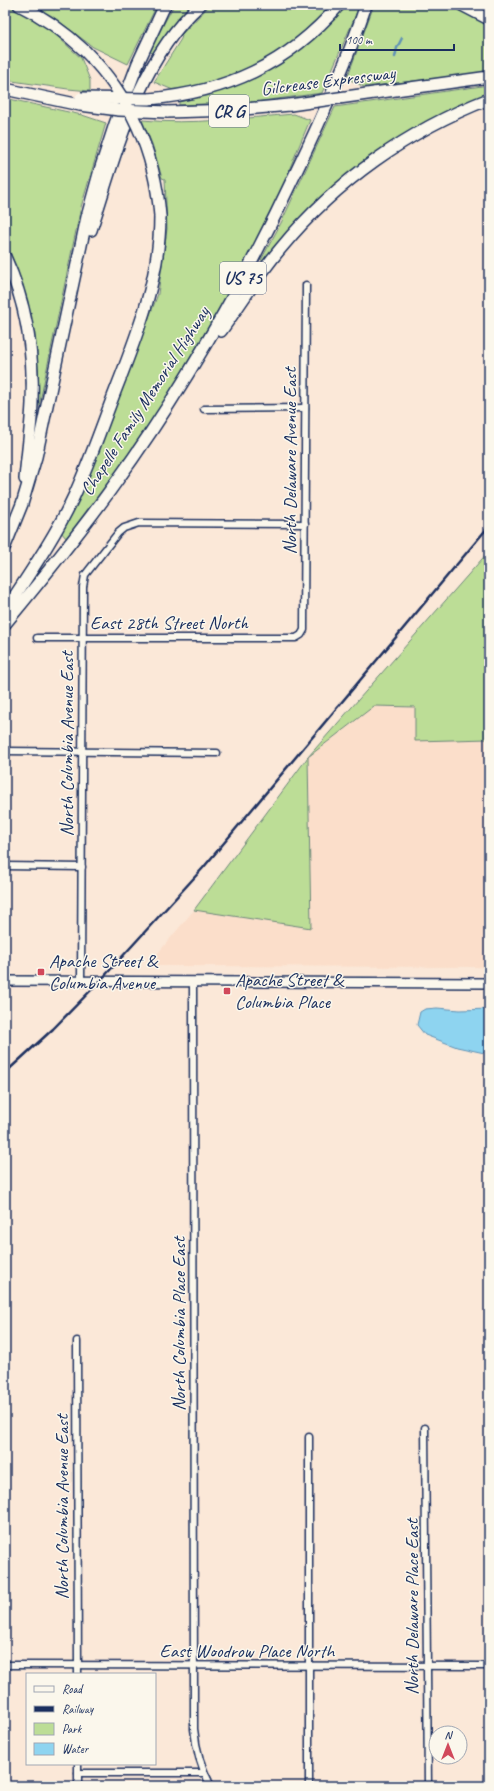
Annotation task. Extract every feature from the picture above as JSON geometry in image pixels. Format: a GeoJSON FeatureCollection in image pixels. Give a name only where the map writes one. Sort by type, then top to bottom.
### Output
{"type":"FeatureCollection","features":[{"type":"Feature","properties":{"kind":"highway"},"geometry":{"type":"LineString","coordinates":[[5,611],[54,535],[74,496],[128,359],[140,327],[152,286],[159,238],[160,216],[154,173],[150,158],[137,125],[111,80],[73,39],[52,23],[19,5]]}},
{"type":"Feature","properties":{"kind":"highway"},"geometry":{"type":"LineString","coordinates":[[5,546],[22,504],[39,444],[87,217],[100,170],[115,124],[138,63],[166,5]]}},
{"type":"Feature","properties":{"kind":"highway"},"geometry":{"type":"LineString","coordinates":[[73,286],[123,133],[151,68],[176,31],[200,5]]}},
{"type":"Feature","properties":{"kind":"highway"},"geometry":{"type":"LineString","coordinates":[[5,89],[42,98],[80,101],[173,97],[200,91],[230,82],[269,65],[317,29],[339,5]]}},
{"type":"Feature","properties":{"kind":"highway","name":"Chapelle Family Memorial Highway"},"geometry":{"type":"LineString","coordinates":[[5,624],[74,539],[115,484],[154,427],[224,314],[276,215],[320,122],[366,5]]}},
{"type":"Feature","properties":{"kind":"highway"},"geometry":{"type":"LineString","coordinates":[[462,5],[489,19]]}},
{"type":"Feature","properties":{"kind":"highway","name":"Gilcrease Expressway"},"geometry":{"type":"LineString","coordinates":[[80,101],[119,110],[167,112],[234,110],[290,104],[489,77]]}},
{"type":"Feature","properties":{"kind":"highway"},"geometry":{"type":"LineString","coordinates":[[154,427],[267,266],[281,248],[313,213],[360,172],[398,145],[439,122],[489,99]]}},
{"type":"Feature","properties":{"kind":"highway"},"geometry":{"type":"LineString","coordinates":[[5,257],[21,304],[26,326],[31,365],[32,403],[22,504]]}},
{"type":"Feature","properties":{"kind":"main road"},"geometry":{"type":"LineString","coordinates":[[5,981],[489,984]]}},
{"type":"Feature","properties":{"kind":"street","name":"North Delaware Avenue East"},"geometry":{"type":"LineString","coordinates":[[301,635],[304,630],[306,285]]}},
{"type":"Feature","properties":{"kind":"street"},"geometry":{"type":"LineString","coordinates":[[204,409],[305,408]]}},
{"type":"Feature","properties":{"kind":"street","name":"North Columbia Avenue East"},"geometry":{"type":"LineString","coordinates":[[81,981],[82,637],[83,587],[85,575],[118,533],[131,525],[140,523],[305,524]]}},
{"type":"Feature","properties":{"kind":"street","name":"East 28th Street North"},"geometry":{"type":"LineString","coordinates":[[37,638],[296,638],[301,635]]}},
{"type":"Feature","properties":{"kind":"street"},"geometry":{"type":"LineString","coordinates":[[5,751],[217,753]]}},
{"type":"Feature","properties":{"kind":"street"},"geometry":{"type":"LineString","coordinates":[[5,866],[82,866]]}},
{"type":"Feature","properties":{"kind":"street","name":"North Columbia Place East"},"geometry":{"type":"LineString","coordinates":[[193,982],[195,1744],[204,1773],[211,1786]]}},
{"type":"Feature","properties":{"kind":"street","name":"North Columbia Avenue East"},"geometry":{"type":"LineString","coordinates":[[77,1341],[78,1673]]}},
{"type":"Feature","properties":{"kind":"street","name":"North Delaware Place East"},"geometry":{"type":"LineString","coordinates":[[425,1428],[428,1786]]}},
{"type":"Feature","properties":{"kind":"street"},"geometry":{"type":"LineString","coordinates":[[309,1436],[309,1786]]}},
{"type":"Feature","properties":{"kind":"street","name":"East Woodrow Place North"},"geometry":{"type":"LineString","coordinates":[[5,1665],[489,1666]]}},
{"type":"Feature","properties":{"kind":"street"},"geometry":{"type":"LineString","coordinates":[[78,1765],[78,1786]]}},
{"type":"Feature","properties":{"kind":"street"},"geometry":{"type":"LineString","coordinates":[[78,1773],[204,1773]]}},
{"type":"Feature","properties":{"kind":"shaded area"},"geometry":{"type":"Polygon","coordinates":[[[374,706],[415,707],[415,740],[489,739],[489,967],[147,966],[194,910],[310,928],[308,757],[374,706]]]}},
{"type":"Feature","properties":{"kind":"green space"},"geometry":{"type":"Polygon","coordinates":[[[5,5],[17,9],[47,27],[81,58],[90,80],[90,91],[5,80],[5,5]]]}},
{"type":"Feature","properties":{"kind":"green space"},"geometry":{"type":"Polygon","coordinates":[[[31,5],[157,5],[128,64],[93,47],[52,16],[31,5]]]}},
{"type":"Feature","properties":{"kind":"green space"},"geometry":{"type":"Polygon","coordinates":[[[174,5],[191,5],[159,43],[154,54],[149,51],[174,5]]]}},
{"type":"Feature","properties":{"kind":"green space"},"geometry":{"type":"Polygon","coordinates":[[[210,5],[333,5],[320,20],[286,49],[231,78],[185,89],[173,90],[154,82],[181,39],[181,35],[210,5]]]}},
{"type":"Feature","properties":{"kind":"green space"},"geometry":{"type":"Polygon","coordinates":[[[345,5],[360,5],[322,93],[254,102],[179,105],[179,102],[211,95],[231,88],[267,71],[285,60],[317,35],[345,5]]]}},
{"type":"Feature","properties":{"kind":"green space"},"geometry":{"type":"Polygon","coordinates":[[[374,5],[451,5],[489,25],[489,72],[364,87],[347,78],[374,5]]]}},
{"type":"Feature","properties":{"kind":"green space"},"geometry":{"type":"Polygon","coordinates":[[[489,85],[489,96],[406,135],[265,263],[261,260],[281,223],[335,107],[489,85]]]}},
{"type":"Feature","properties":{"kind":"green space"},"geometry":{"type":"Polygon","coordinates":[[[5,98],[82,115],[106,123],[81,207],[39,406],[36,406],[12,262],[5,248],[5,98]]]}},
{"type":"Feature","properties":{"kind":"green space"},"geometry":{"type":"Polygon","coordinates":[[[294,114],[310,120],[289,170],[291,172],[247,260],[169,394],[123,462],[66,538],[61,532],[89,475],[158,294],[167,229],[165,179],[162,178],[152,144],[142,120],[180,122],[294,114]]]}},
{"type":"Feature","properties":{"kind":"green space"},"geometry":{"type":"Polygon","coordinates":[[[489,551],[489,739],[415,741],[415,707],[374,706],[308,757],[489,551]]]}},
{"type":"Feature","properties":{"kind":"green space"},"geometry":{"type":"Polygon","coordinates":[[[308,757],[311,928],[194,910],[308,757]]]}},
{"type":"Feature","properties":{"kind":"water"},"geometry":{"type":"Polygon","coordinates":[[[437,1008],[460,1010],[489,1009],[489,1054],[457,1047],[425,1035],[417,1025],[420,1012],[425,1009],[437,1008]]]}},
{"type":"Feature","properties":{"kind":"waterway"},"geometry":{"type":"LineString","coordinates":[[395,57],[397,48],[402,38]]}},
{"type":"Feature","properties":{"kind":"railway"},"geometry":{"type":"LineString","coordinates":[[5,1073],[53,1029],[100,981],[203,868],[489,526]]}},
{"type":"Feature","properties":{"kind":"place","name":"Apache Street & Columbia Avenue"},"geometry":{"type":"Point","coordinates":[41,972]}},
{"type":"Feature","properties":{"kind":"place","name":"Apache Street & Columbia Place"},"geometry":{"type":"Point","coordinates":[227,991]}}]}
